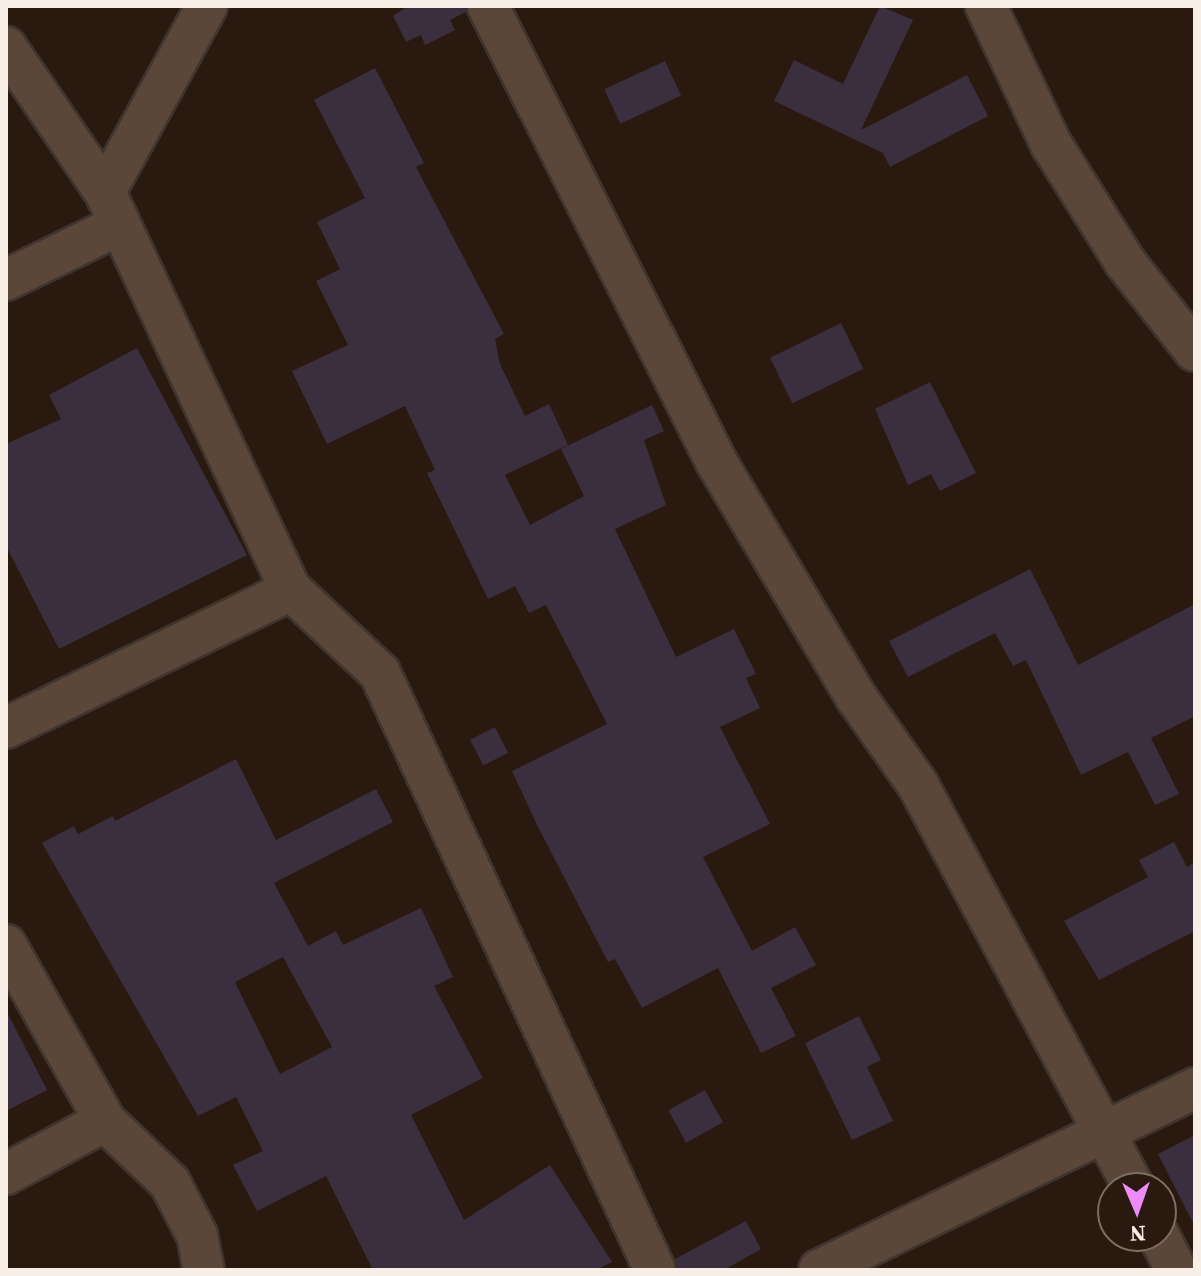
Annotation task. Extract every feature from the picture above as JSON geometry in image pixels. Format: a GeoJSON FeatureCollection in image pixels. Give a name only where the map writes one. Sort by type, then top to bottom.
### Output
{"type":"FeatureCollection","features":[{"type":"Feature","properties":{"kind":"street"},"geometry":{"type":"LineString","coordinates":[[6,280],[111,209],[207,6]]}},
{"type":"Feature","properties":{"kind":"street"},"geometry":{"type":"LineString","coordinates":[[488,6],[717,463],[856,697],[918,785],[1126,1172]]}},
{"type":"Feature","properties":{"kind":"street"},"geometry":{"type":"LineString","coordinates":[[986,6],[1051,144],[1125,262],[1195,351]]}},
{"type":"Feature","properties":{"kind":"street"},"geometry":{"type":"LineString","coordinates":[[6,47],[111,209],[291,590],[380,673],[655,1270]]}},
{"type":"Feature","properties":{"kind":"street"},"geometry":{"type":"LineString","coordinates":[[6,728],[291,590]]}},
{"type":"Feature","properties":{"kind":"street"},"geometry":{"type":"LineString","coordinates":[[6,945],[105,1121],[170,1183],[197,1235],[204,1270]]}},
{"type":"Feature","properties":{"kind":"street"},"geometry":{"type":"LineString","coordinates":[[819,1270],[1195,1088]]}},
{"type":"Feature","properties":{"kind":"street"},"geometry":{"type":"LineString","coordinates":[[6,1174],[105,1121]]}},
{"type":"Feature","properties":{"kind":"street"},"geometry":{"type":"LineString","coordinates":[[1167,1252],[1176,1270]]}},
{"type":"Feature","properties":{"kind":"building"},"geometry":{"type":"Polygon","coordinates":[[[408,6],[465,6],[466,12],[450,20],[455,30],[425,45],[421,35],[406,42],[393,16],[408,6]]]}},
{"type":"Feature","properties":{"kind":"building"},"geometry":{"type":"Polygon","coordinates":[[[880,6],[913,20],[861,130],[967,75],[988,116],[890,167],[883,153],[774,101],[794,60],[843,84],[880,6]]]}},
{"type":"Feature","properties":{"kind":"building"},"geometry":{"type":"Polygon","coordinates":[[[665,61],[681,95],[620,124],[604,89],[665,61]]]}},
{"type":"Feature","properties":{"kind":"building"},"geometry":{"type":"Polygon","coordinates":[[[375,68],[424,163],[416,167],[504,334],[495,339],[500,364],[525,416],[549,404],[568,445],[505,475],[530,525],[584,496],[561,449],[652,405],[664,431],[644,440],[666,505],[615,529],[676,657],[734,629],[756,674],[746,678],[760,708],[720,727],[770,824],[703,857],[752,951],[795,927],[816,965],[771,988],[796,1036],[761,1053],[718,968],[642,1008],[615,959],[608,962],[537,825],[512,771],[607,724],[546,605],[529,613],[515,586],[488,599],[427,473],[435,470],[405,406],[327,444],[292,371],[348,345],[316,281],[340,269],[317,222],[365,198],[314,100],[375,68]]]}},
{"type":"Feature","properties":{"kind":"building"},"geometry":{"type":"Polygon","coordinates":[[[841,323],[863,369],[792,403],[770,358],[841,323]]]}},
{"type":"Feature","properties":{"kind":"building"},"geometry":{"type":"Polygon","coordinates":[[[137,348],[247,555],[59,649],[6,546],[6,444],[61,419],[49,395],[137,348]]]}},
{"type":"Feature","properties":{"kind":"building"},"geometry":{"type":"Polygon","coordinates":[[[930,382],[976,473],[940,491],[931,474],[908,485],[875,409],[930,382]]]}},
{"type":"Feature","properties":{"kind":"building"},"geometry":{"type":"Polygon","coordinates":[[[1030,569],[1078,665],[1195,604],[1195,716],[1151,738],[1179,794],[1155,805],[1128,752],[1081,775],[1026,660],[1013,666],[995,633],[908,677],[889,641],[1030,569]]]}},
{"type":"Feature","properties":{"kind":"building"},"geometry":{"type":"Polygon","coordinates":[[[495,727],[508,753],[483,766],[470,740],[495,727]]]}},
{"type":"Feature","properties":{"kind":"building"},"geometry":{"type":"Polygon","coordinates":[[[236,759],[276,840],[376,789],[393,822],[274,883],[308,946],[336,931],[343,945],[421,908],[453,977],[434,986],[483,1078],[411,1115],[464,1220],[550,1165],[612,1262],[596,1270],[373,1270],[326,1176],[257,1211],[233,1165],[263,1151],[236,1097],[198,1116],[42,843],[74,826],[78,834],[113,816],[115,821],[236,759]],[[283,957],[235,982],[280,1074],[332,1047],[283,957]]]}},
{"type":"Feature","properties":{"kind":"building"},"geometry":{"type":"Polygon","coordinates":[[[1174,842],[1187,867],[1195,862],[1195,931],[1099,980],[1064,921],[1148,877],[1139,860],[1174,842]]]}},
{"type":"Feature","properties":{"kind":"building"},"geometry":{"type":"Polygon","coordinates":[[[6,1010],[47,1090],[6,1111],[6,1010]]]}},
{"type":"Feature","properties":{"kind":"building"},"geometry":{"type":"Polygon","coordinates":[[[859,1016],[881,1060],[867,1067],[893,1121],[852,1140],[805,1043],[859,1016]]]}},
{"type":"Feature","properties":{"kind":"building"},"geometry":{"type":"Polygon","coordinates":[[[705,1090],[723,1122],[686,1143],[668,1110],[705,1090]]]}},
{"type":"Feature","properties":{"kind":"building"},"geometry":{"type":"Polygon","coordinates":[[[1195,1135],[1195,1227],[1177,1191],[1177,1172],[1167,1172],[1158,1154],[1195,1135]]]}},
{"type":"Feature","properties":{"kind":"building"},"geometry":{"type":"Polygon","coordinates":[[[746,1221],[761,1249],[724,1270],[678,1270],[675,1259],[746,1221]]]}}]}
